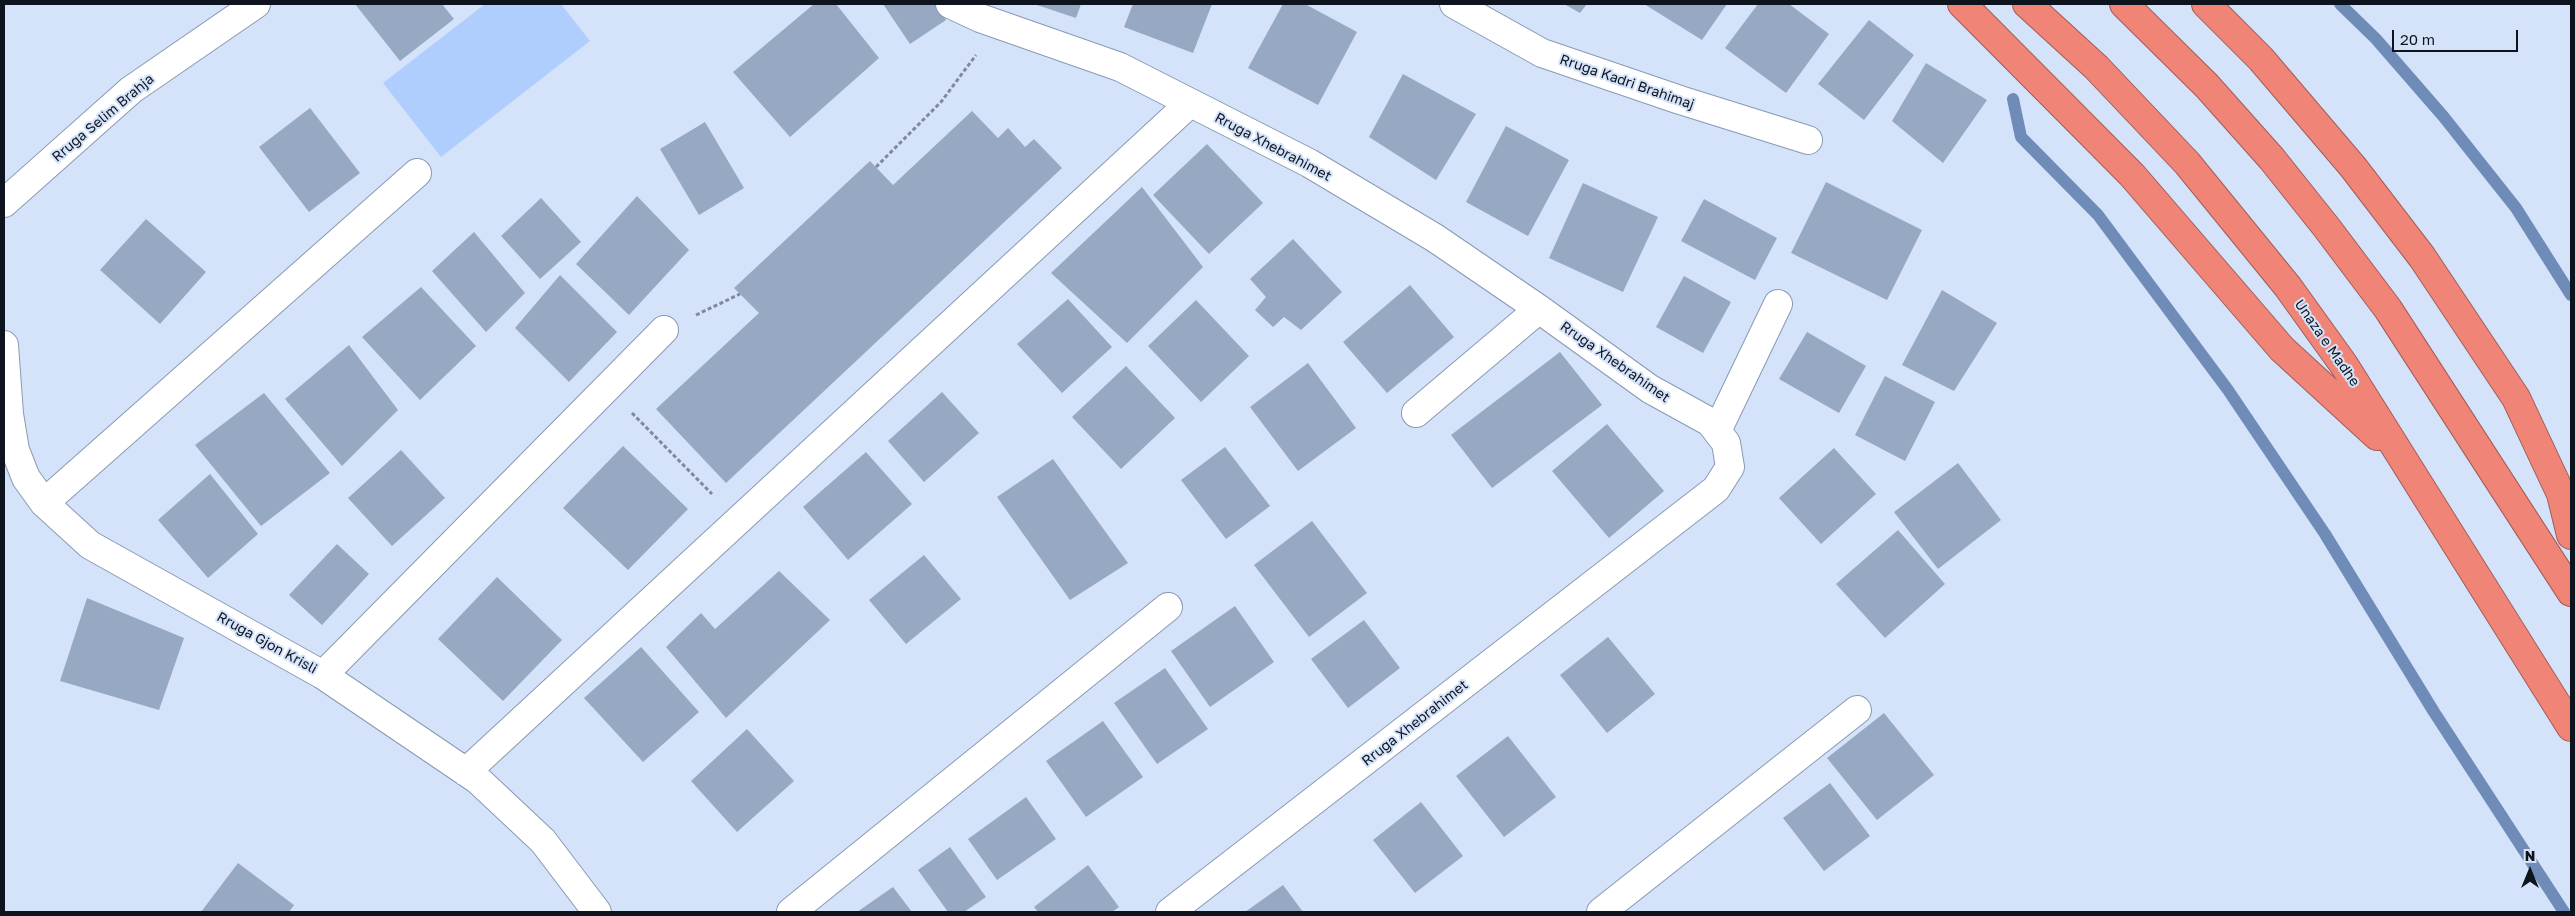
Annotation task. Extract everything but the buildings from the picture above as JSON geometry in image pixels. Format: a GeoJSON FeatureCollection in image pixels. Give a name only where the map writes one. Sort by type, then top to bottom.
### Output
{"type":"FeatureCollection","features":[{"type":"Feature","properties":{"kind":"highway"},"geometry":{"type":"LineString","coordinates":[[1962,4],[2132,175],[2282,349],[2402,459]]}},
{"type":"Feature","properties":{"kind":"highway","name":"Unaza e Madhe"},"geometry":{"type":"LineString","coordinates":[[2027,4],[2096,67],[2187,163],[2293,295],[2344,365],[2571,727]]}},
{"type":"Feature","properties":{"kind":"highway"},"geometry":{"type":"LineString","coordinates":[[2124,4],[2207,86],[2266,151],[2327,228],[2388,309],[2571,592]]}},
{"type":"Feature","properties":{"kind":"highway"},"geometry":{"type":"LineString","coordinates":[[2206,4],[2261,59],[2341,152],[2422,257],[2516,398],[2561,494],[2571,535]]}},
{"type":"Feature","properties":{"kind":"street","name":"Rruga Selim Brahja"},"geometry":{"type":"LineString","coordinates":[[4,203],[131,90],[256,4]]}},
{"type":"Feature","properties":{"kind":"street","name":"Rruga Xhebrahimet"},"geometry":{"type":"LineString","coordinates":[[950,4],[998,24],[1120,67],[1309,164],[1434,238],[1539,309],[1650,389],[1710,422],[1726,443],[1730,467],[1716,489],[1170,912]]}},
{"type":"Feature","properties":{"kind":"street","name":"Rruga Kadri Brahimaj"},"geometry":{"type":"LineString","coordinates":[[1454,4],[1542,53],[1680,100],[1808,140]]}},
{"type":"Feature","properties":{"kind":"street"},"geometry":{"type":"LineString","coordinates":[[466,772],[1190,103]]}},
{"type":"Feature","properties":{"kind":"street"},"geometry":{"type":"LineString","coordinates":[[44,503],[418,173]]}},
{"type":"Feature","properties":{"kind":"street"},"geometry":{"type":"LineString","coordinates":[[1717,431],[1778,304]]}},
{"type":"Feature","properties":{"kind":"street"},"geometry":{"type":"LineString","coordinates":[[1416,413],[1539,309]]}},
{"type":"Feature","properties":{"kind":"street"},"geometry":{"type":"LineString","coordinates":[[323,675],[664,330]]}},
{"type":"Feature","properties":{"kind":"street","name":"Rruga Gjon Krisli"},"geometry":{"type":"LineString","coordinates":[[4,345],[9,414],[15,450],[26,478],[44,503],[90,545],[323,675],[478,780],[543,841],[597,912]]}},
{"type":"Feature","properties":{"kind":"street"},"geometry":{"type":"LineString","coordinates":[[791,912],[1168,607]]}},
{"type":"Feature","properties":{"kind":"street"},"geometry":{"type":"LineString","coordinates":[[1601,912],[1857,710]]}},
{"type":"Feature","properties":{"kind":"path"},"geometry":{"type":"LineString","coordinates":[[876,167],[940,102],[998,24]]}},
{"type":"Feature","properties":{"kind":"path"},"geometry":{"type":"LineString","coordinates":[[664,330],[740,294]]}},
{"type":"Feature","properties":{"kind":"path"},"geometry":{"type":"LineString","coordinates":[[607,388],[738,520]]}},
{"type":"Feature","properties":{"kind":"shaded area"},"geometry":{"type":"Polygon","coordinates":[[[485,4],[561,4],[590,41],[441,157],[383,83],[485,4]]]}},
{"type":"Feature","properties":{"kind":"waterway"},"geometry":{"type":"LineString","coordinates":[[2340,4],[2376,39],[2443,116],[2516,208],[2571,295]]}},
{"type":"Feature","properties":{"kind":"waterway"},"geometry":{"type":"LineString","coordinates":[[2013,99],[2021,137],[2098,215],[2228,390],[2325,534],[2434,712],[2564,912]]}}]}
